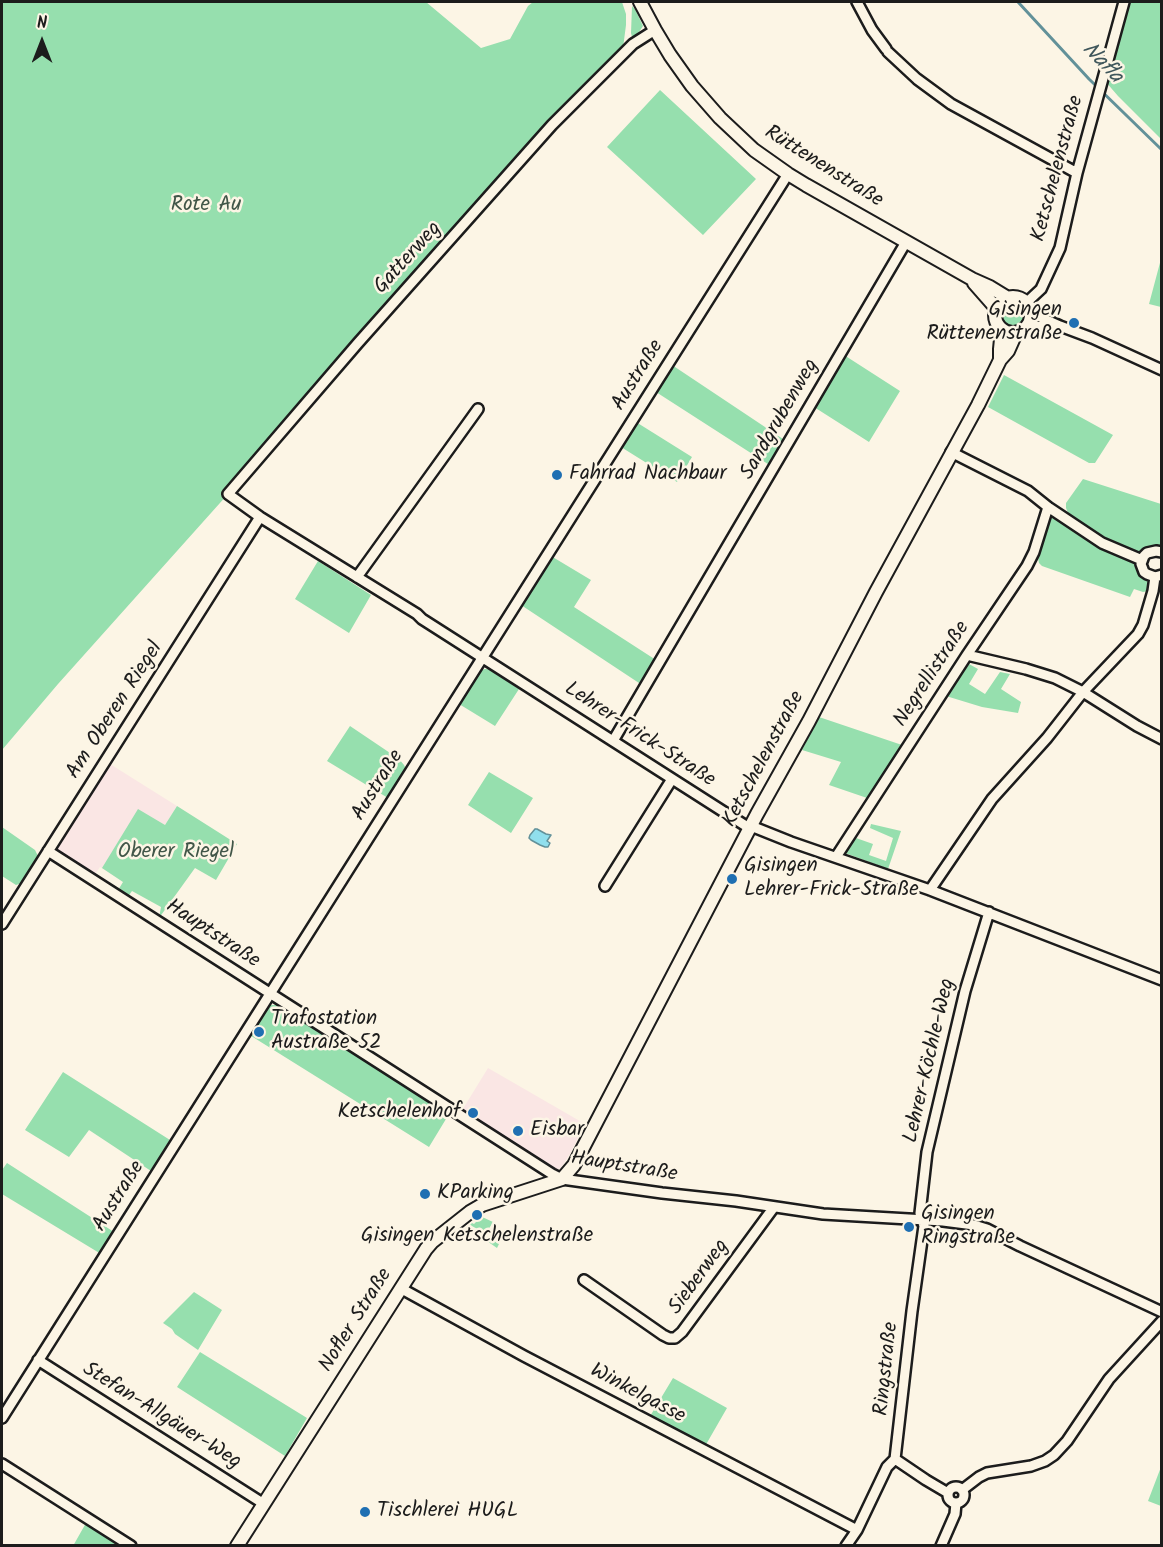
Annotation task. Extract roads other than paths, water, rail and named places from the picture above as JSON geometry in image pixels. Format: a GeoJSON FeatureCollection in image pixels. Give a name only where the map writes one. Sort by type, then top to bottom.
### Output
{"type":"FeatureCollection","features":[{"type":"Feature","properties":{"kind":"main road","name":"Rüttenenstraße"},"geometry":{"type":"LineString","coordinates":[[640,2],[675,63],[712,110],[754,150],[788,174],[1008,298]]}},
{"type":"Feature","properties":{"kind":"main road","name":"Rüttenenstraße"},"geometry":{"type":"LineString","coordinates":[[972,279],[996,308]]}},
{"type":"Feature","properties":{"kind":"main road"},"geometry":{"type":"LineString","coordinates":[[1008,298],[1018,298],[1029,308],[1029,322],[1021,330],[1011,333],[1002,329],[995,320],[996,308],[1008,298]]}},
{"type":"Feature","properties":{"kind":"main road","name":"Ketschelenstraße"},"geometry":{"type":"LineString","coordinates":[[1000,360],[1002,329]]}},
{"type":"Feature","properties":{"kind":"main road","name":"Ketschelenstraße"},"geometry":{"type":"LineString","coordinates":[[562,1179],[574,1165],[1000,360],[1021,330]]}},
{"type":"Feature","properties":{"kind":"main road","name":"Nofler Straße"},"geometry":{"type":"LineString","coordinates":[[237,1545],[432,1242],[482,1205],[562,1179]]}},
{"type":"Feature","properties":{"kind":"street"},"geometry":{"type":"LineString","coordinates":[[857,2],[872,30],[887,51],[917,80],[951,104],[1077,173]]}},
{"type":"Feature","properties":{"kind":"street","name":"Ketschelenstraße"},"geometry":{"type":"LineString","coordinates":[[1029,308],[1055,261],[1124,2]]}},
{"type":"Feature","properties":{"kind":"street","name":"Gatterweg"},"geometry":{"type":"LineString","coordinates":[[260,517],[228,494],[358,343],[552,125],[633,44],[655,30]]}},
{"type":"Feature","properties":{"kind":"street","name":"Austraße"},"geometry":{"type":"LineString","coordinates":[[2,1418],[788,174]]}},
{"type":"Feature","properties":{"kind":"street","name":"Sandgrubenweg"},"geometry":{"type":"LineString","coordinates":[[613,741],[906,242]]}},
{"type":"Feature","properties":{"kind":"street"},"geometry":{"type":"LineString","coordinates":[[1029,308],[1060,326],[1161,370]]}},
{"type":"Feature","properties":{"kind":"street"},"geometry":{"type":"LineString","coordinates":[[1021,330],[1060,326]]}},
{"type":"Feature","properties":{"kind":"street"},"geometry":{"type":"LineString","coordinates":[[357,577],[478,409]]}},
{"type":"Feature","properties":{"kind":"street"},"geometry":{"type":"LineString","coordinates":[[951,452],[1028,491],[1102,543],[1142,560]]}},
{"type":"Feature","properties":{"kind":"street","name":"Negrellistraße"},"geometry":{"type":"LineString","coordinates":[[836,857],[1027,566],[1034,552],[1048,507]]}},
{"type":"Feature","properties":{"kind":"street","name":"Lehrer-Frick-Straße"},"geometry":{"type":"LineString","coordinates":[[260,517],[417,614],[422,620],[746,826],[930,890],[1161,980]]}},
{"type":"Feature","properties":{"kind":"street","name":"Am Oberen Riegel"},"geometry":{"type":"LineString","coordinates":[[2,924],[260,517]]}},
{"type":"Feature","properties":{"kind":"street"},"geometry":{"type":"LineString","coordinates":[[930,890],[992,799],[1047,738],[1083,692],[1138,634],[1158,576],[1150,576],[1144,572],[1142,560],[1152,551],[1161,552]]}},
{"type":"Feature","properties":{"kind":"street"},"geometry":{"type":"LineString","coordinates":[[967,655],[1055,678],[1083,692],[1161,739]]}},
{"type":"Feature","properties":{"kind":"street"},"geometry":{"type":"LineString","coordinates":[[605,886],[672,778]]}},
{"type":"Feature","properties":{"kind":"street","name":"Hauptstraße"},"geometry":{"type":"LineString","coordinates":[[48,851],[544,1170],[562,1179],[846,1216],[943,1221],[974,1225],[987,1229],[1161,1312]]}},
{"type":"Feature","properties":{"kind":"street","name":"Lehrer-Köchle-Weg"},"geometry":{"type":"LineString","coordinates":[[922,1221],[920,1213],[927,1152],[965,991],[989,912]]}},
{"type":"Feature","properties":{"kind":"street","name":"Sieberweg"},"geometry":{"type":"LineString","coordinates":[[584,1280],[663,1335],[675,1338],[682,1332],[774,1207]]}},
{"type":"Feature","properties":{"kind":"street","name":"Ringstraße"},"geometry":{"type":"LineString","coordinates":[[896,1459],[924,1226],[922,1221]]}},
{"type":"Feature","properties":{"kind":"street","name":"Winkelgasse"},"geometry":{"type":"LineString","coordinates":[[402,1289],[857,1530]]}},
{"type":"Feature","properties":{"kind":"street"},"geometry":{"type":"LineString","coordinates":[[962,1490],[987,1473],[1031,1466],[1054,1455],[1067,1441],[1109,1379],[1161,1321]]}},
{"type":"Feature","properties":{"kind":"street","name":"Stefan-Allgäuer-Weg"},"geometry":{"type":"LineString","coordinates":[[38,1360],[264,1504]]}},
{"type":"Feature","properties":{"kind":"street"},"geometry":{"type":"LineString","coordinates":[[846,1545],[857,1530],[887,1467],[896,1459],[948,1493],[950,1500],[956,1503]]}},
{"type":"Feature","properties":{"kind":"street"},"geometry":{"type":"LineString","coordinates":[[2,1464],[131,1545]]}},
{"type":"Feature","properties":{"kind":"street"},"geometry":{"type":"LineString","coordinates":[[948,1493],[953,1488],[958,1487],[962,1490],[963,1499],[956,1503]]}},
{"type":"Feature","properties":{"kind":"street"},"geometry":{"type":"LineString","coordinates":[[940,1545],[956,1514],[956,1503]]}},
{"type":"Feature","properties":{"kind":"water"},"geometry":{"type":"Polygon","coordinates":[[[535,829],[551,835],[547,841],[550,843],[548,847],[529,838],[535,829]]]}},
{"type":"Feature","properties":{"kind":"waterway","name":"Nafla"},"geometry":{"type":"LineString","coordinates":[[1018,2],[1089,79],[1162,150]]}},
{"type":"Feature","properties":{"kind":"place","name":"Gisingen Rüttenenstraße"},"geometry":{"type":"Point","coordinates":[1074,323]}},
{"type":"Feature","properties":{"kind":"place","name":"Fahrrad Nachbaur"},"geometry":{"type":"Point","coordinates":[557,475]}},
{"type":"Feature","properties":{"kind":"place","name":"Gisingen Lehrer-Frick-Straße"},"geometry":{"type":"Point","coordinates":[732,879]}},
{"type":"Feature","properties":{"kind":"place","name":"Trafostation Austraße 52"},"geometry":{"type":"Point","coordinates":[259,1032]}},
{"type":"Feature","properties":{"kind":"place","name":"Ketschelenhof"},"geometry":{"type":"Point","coordinates":[473,1113]}},
{"type":"Feature","properties":{"kind":"place","name":"Eisbar"},"geometry":{"type":"Point","coordinates":[518,1131]}},
{"type":"Feature","properties":{"kind":"place","name":"KParking"},"geometry":{"type":"Point","coordinates":[425,1194]}},
{"type":"Feature","properties":{"kind":"place","name":"Gisingen Ketschelenstraße"},"geometry":{"type":"Point","coordinates":[477,1215]}},
{"type":"Feature","properties":{"kind":"place","name":"Gisingen Ringstraße"},"geometry":{"type":"Point","coordinates":[909,1227]}},
{"type":"Feature","properties":{"kind":"place","name":"Tischlerei HUGL"},"geometry":{"type":"Point","coordinates":[365,1512]}},
{"type":"Feature","properties":{"kind":"park label","name":"Rote Au"},"geometry":{"type":"Point","coordinates":[206,206]}},
{"type":"Feature","properties":{"kind":"park label","name":"Oberer Riegel"},"geometry":{"type":"Point","coordinates":[176,853]}}]}
